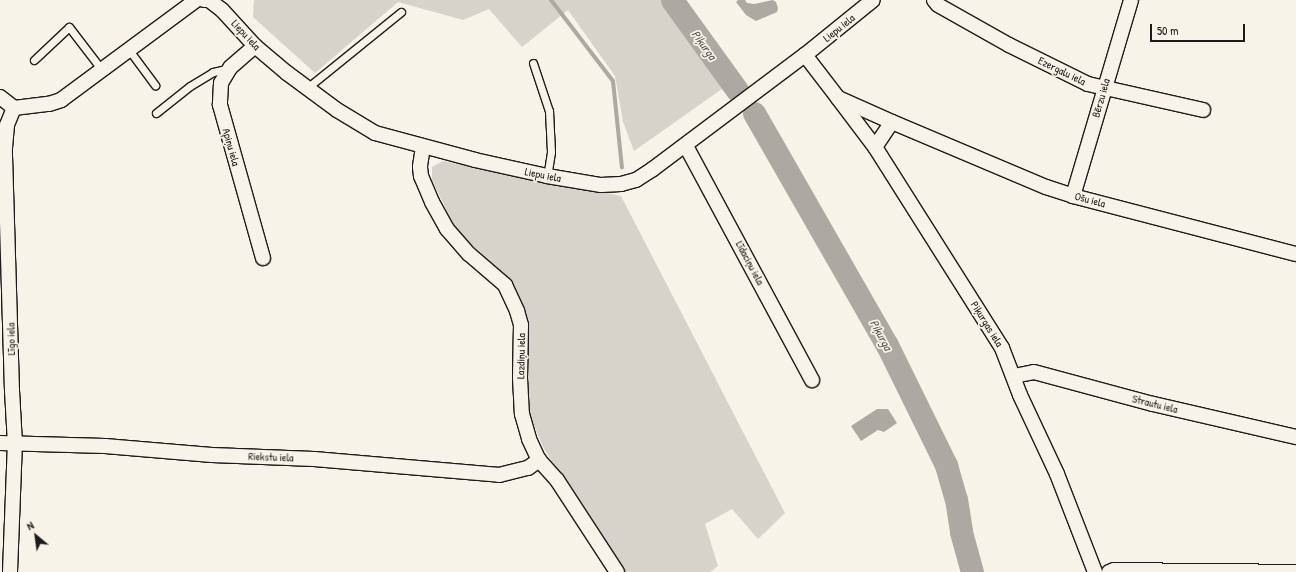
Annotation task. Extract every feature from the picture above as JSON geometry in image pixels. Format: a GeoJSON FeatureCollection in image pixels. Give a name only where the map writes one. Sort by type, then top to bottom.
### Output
{"type":"FeatureCollection","features":[{"type":"Feature","properties":{"kind":"street"},"geometry":{"type":"LineString","coordinates":[[0,97],[14,108],[49,104],[61,100],[196,0]]}},
{"type":"Feature","properties":{"kind":"street","name":"Liepu iela"},"geometry":{"type":"LineString","coordinates":[[204,0],[209,0],[224,5],[255,46],[270,60],[362,126],[375,133],[423,147],[547,176],[601,184],[621,184],[636,180],[686,146],[805,55],[873,0]]}},
{"type":"Feature","properties":{"kind":"street","name":"Ezergalu iela"},"geometry":{"type":"LineString","coordinates":[[934,0],[938,5],[1009,45],[1088,84],[1104,89],[1203,110]]}},
{"type":"Feature","properties":{"kind":"street","name":"Bērzu iela"},"geometry":{"type":"LineString","coordinates":[[1073,196],[1131,0]]}},
{"type":"Feature","properties":{"kind":"street","name":"Apiņu iela"},"geometry":{"type":"LineString","coordinates":[[255,46],[230,68],[221,83],[220,106],[263,258]]}},
{"type":"Feature","properties":{"kind":"street","name":"Ošu iela"},"geometry":{"type":"LineString","coordinates":[[805,55],[838,98],[1046,187],[1073,196],[1296,254]]}},
{"type":"Feature","properties":{"kind":"street","name":"Piķurgas iela"},"geometry":{"type":"LineString","coordinates":[[838,98],[875,147],[1002,348],[1020,395],[1057,474],[1095,572]]}},
{"type":"Feature","properties":{"kind":"street","name":"Līgo iela"},"geometry":{"type":"LineString","coordinates":[[10,572],[15,444],[12,391],[5,148],[7,125],[14,108]]}},
{"type":"Feature","properties":{"kind":"street"},"geometry":{"type":"LineString","coordinates":[[875,147],[892,122]]}},
{"type":"Feature","properties":{"kind":"street","name":"Līdaciņu iela"},"geometry":{"type":"LineString","coordinates":[[686,146],[812,380]]}},
{"type":"Feature","properties":{"kind":"street","name":"Lazdiņu iela"},"geometry":{"type":"LineString","coordinates":[[423,147],[420,167],[421,176],[432,202],[447,229],[460,244],[505,285],[517,311],[521,325],[520,378],[522,414],[529,439],[539,460],[557,480],[617,572]]}},
{"type":"Feature","properties":{"kind":"street","name":"Strautu iela"},"geometry":{"type":"LineString","coordinates":[[1014,376],[1034,372],[1153,404],[1296,438]]}},
{"type":"Feature","properties":{"kind":"street","name":"Riekstu iela"},"geometry":{"type":"LineString","coordinates":[[0,443],[104,446],[212,455],[314,459],[499,475],[528,468],[539,460]]}},
{"type":"Feature","properties":{"kind":"street"},"geometry":{"type":"LineString","coordinates":[[1109,572],[1114,570],[1296,572]]}},
{"type":"Feature","properties":{"kind":"lane"},"geometry":{"type":"LineString","coordinates":[[308,88],[401,12]]}},
{"type":"Feature","properties":{"kind":"lane"},"geometry":{"type":"LineString","coordinates":[[34,60],[69,27],[102,70]]}},
{"type":"Feature","properties":{"kind":"lane"},"geometry":{"type":"LineString","coordinates":[[129,50],[155,85]]}},
{"type":"Feature","properties":{"kind":"lane"},"geometry":{"type":"LineString","coordinates":[[533,63],[549,111],[551,152],[547,176]]}},
{"type":"Feature","properties":{"kind":"lane"},"geometry":{"type":"LineString","coordinates":[[156,113],[190,86],[213,72],[230,68]]}},
{"type":"Feature","properties":{"kind":"shaded area"},"geometry":{"type":"Polygon","coordinates":[[[254,0],[682,0],[739,77],[634,151],[623,122],[615,76],[568,10],[522,47],[489,9],[463,20],[398,2],[315,73],[253,17],[254,0]]]}},
{"type":"Feature","properties":{"kind":"shaded area"},"geometry":{"type":"Polygon","coordinates":[[[738,0],[745,0],[747,3],[754,4],[773,0],[776,2],[778,8],[777,12],[756,21],[746,15],[736,2],[738,0]]]}},
{"type":"Feature","properties":{"kind":"shaded area"},"geometry":{"type":"Polygon","coordinates":[[[443,161],[621,196],[785,513],[758,539],[732,509],[705,524],[718,566],[710,572],[621,572],[543,447],[530,416],[525,316],[510,280],[456,230],[432,180],[432,167],[443,161]]]}},
{"type":"Feature","properties":{"kind":"shaded area"},"geometry":{"type":"Polygon","coordinates":[[[877,409],[888,409],[897,423],[884,432],[878,430],[861,441],[851,426],[877,409]]]}},
{"type":"Feature","properties":{"kind":"waterway"},"geometry":{"type":"LineString","coordinates":[[551,0],[613,81],[622,168]]}},
{"type":"Feature","properties":{"kind":"waterway","name":"Piķurga"},"geometry":{"type":"LineString","coordinates":[[672,0],[737,90]]}},
{"type":"Feature","properties":{"kind":"waterway","name":"Piķurga"},"geometry":{"type":"LineString","coordinates":[[754,113],[887,345],[946,465],[956,499],[961,532],[972,572]]}}]}
